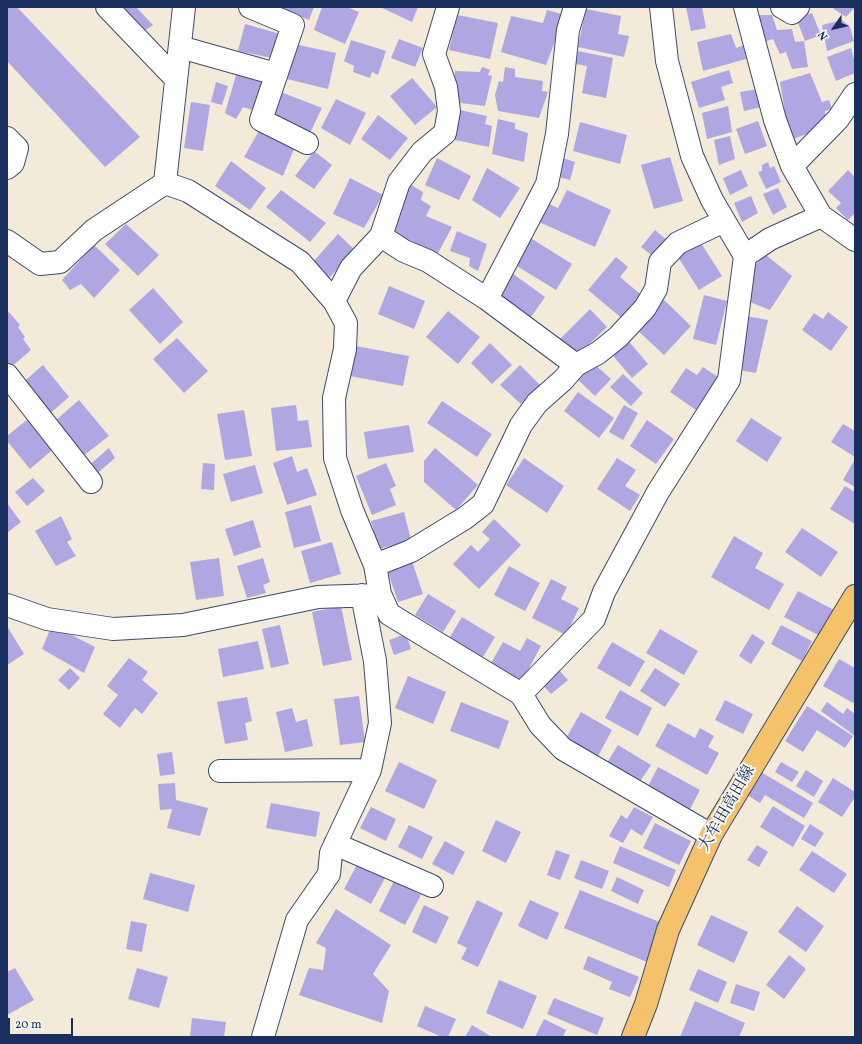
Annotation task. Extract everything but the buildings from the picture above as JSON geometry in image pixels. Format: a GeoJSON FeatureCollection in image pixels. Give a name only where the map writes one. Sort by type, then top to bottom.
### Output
{"type":"FeatureCollection","features":[{"type":"Feature","properties":{"kind":"main road","name":"大牟田高田線"},"geometry":{"type":"LineString","coordinates":[[633,1037],[646,1004],[668,930],[711,834],[855,596]]}},
{"type":"Feature","properties":{"kind":"street"},"geometry":{"type":"LineString","coordinates":[[107,7],[176,79]]}},
{"type":"Feature","properties":{"kind":"street"},"geometry":{"type":"LineString","coordinates":[[165,183],[184,7]]}},
{"type":"Feature","properties":{"kind":"street"},"geometry":{"type":"LineString","coordinates":[[250,7],[293,25],[261,120],[307,143]]}},
{"type":"Feature","properties":{"kind":"street"},"geometry":{"type":"LineString","coordinates":[[334,301],[351,268],[381,236],[399,182],[422,152],[445,133],[449,111],[446,87],[434,54],[448,7]]}},
{"type":"Feature","properties":{"kind":"street"},"geometry":{"type":"LineString","coordinates":[[487,299],[547,184],[557,134],[568,30],[575,7]]}},
{"type":"Feature","properties":{"kind":"street"},"geometry":{"type":"LineString","coordinates":[[521,694],[594,620],[604,592],[658,492],[729,380],[745,256],[712,200],[692,156],[667,61],[661,7]]}},
{"type":"Feature","properties":{"kind":"street"},"geometry":{"type":"LineString","coordinates":[[745,7],[775,120],[792,166],[821,216],[855,240]]}},
{"type":"Feature","properties":{"kind":"street"},"geometry":{"type":"LineString","coordinates":[[782,7],[792,13],[798,7]]}},
{"type":"Feature","properties":{"kind":"street"},"geometry":{"type":"LineString","coordinates":[[180,47],[276,74]]}},
{"type":"Feature","properties":{"kind":"street"},"geometry":{"type":"LineString","coordinates":[[792,166],[838,119],[855,94]]}},
{"type":"Feature","properties":{"kind":"street"},"geometry":{"type":"LineString","coordinates":[[7,138],[17,148],[12,163],[7,168]]}},
{"type":"Feature","properties":{"kind":"street"},"geometry":{"type":"LineString","coordinates":[[7,241],[40,264],[60,262],[94,230],[165,183]]}},
{"type":"Feature","properties":{"kind":"street"},"geometry":{"type":"LineString","coordinates":[[165,183],[188,191],[300,262],[334,301],[346,323],[345,349],[334,398],[335,458],[352,510],[375,565],[371,595],[380,723],[370,770],[330,853],[329,874],[297,920],[263,1037]]}},
{"type":"Feature","properties":{"kind":"street"},"geometry":{"type":"LineString","coordinates":[[745,256],[770,239],[821,216]]}},
{"type":"Feature","properties":{"kind":"street"},"geometry":{"type":"LineString","coordinates":[[375,565],[411,551],[465,518],[483,504],[521,425],[537,403],[563,380],[576,365],[598,353],[618,337],[645,308],[656,289],[660,262],[678,243],[724,221]]}},
{"type":"Feature","properties":{"kind":"street"},"geometry":{"type":"LineString","coordinates":[[381,236],[404,251],[428,261],[487,299],[576,365]]}},
{"type":"Feature","properties":{"kind":"street"},"geometry":{"type":"LineString","coordinates":[[7,375],[91,482]]}},
{"type":"Feature","properties":{"kind":"street"},"geometry":{"type":"LineString","coordinates":[[7,605],[47,619],[113,629],[182,625],[318,597],[371,595],[389,614],[521,694],[540,725],[563,749],[711,834]]}},
{"type":"Feature","properties":{"kind":"street"},"geometry":{"type":"LineString","coordinates":[[220,771],[370,770]]}},
{"type":"Feature","properties":{"kind":"street"},"geometry":{"type":"LineString","coordinates":[[335,844],[432,886]]}}]}
